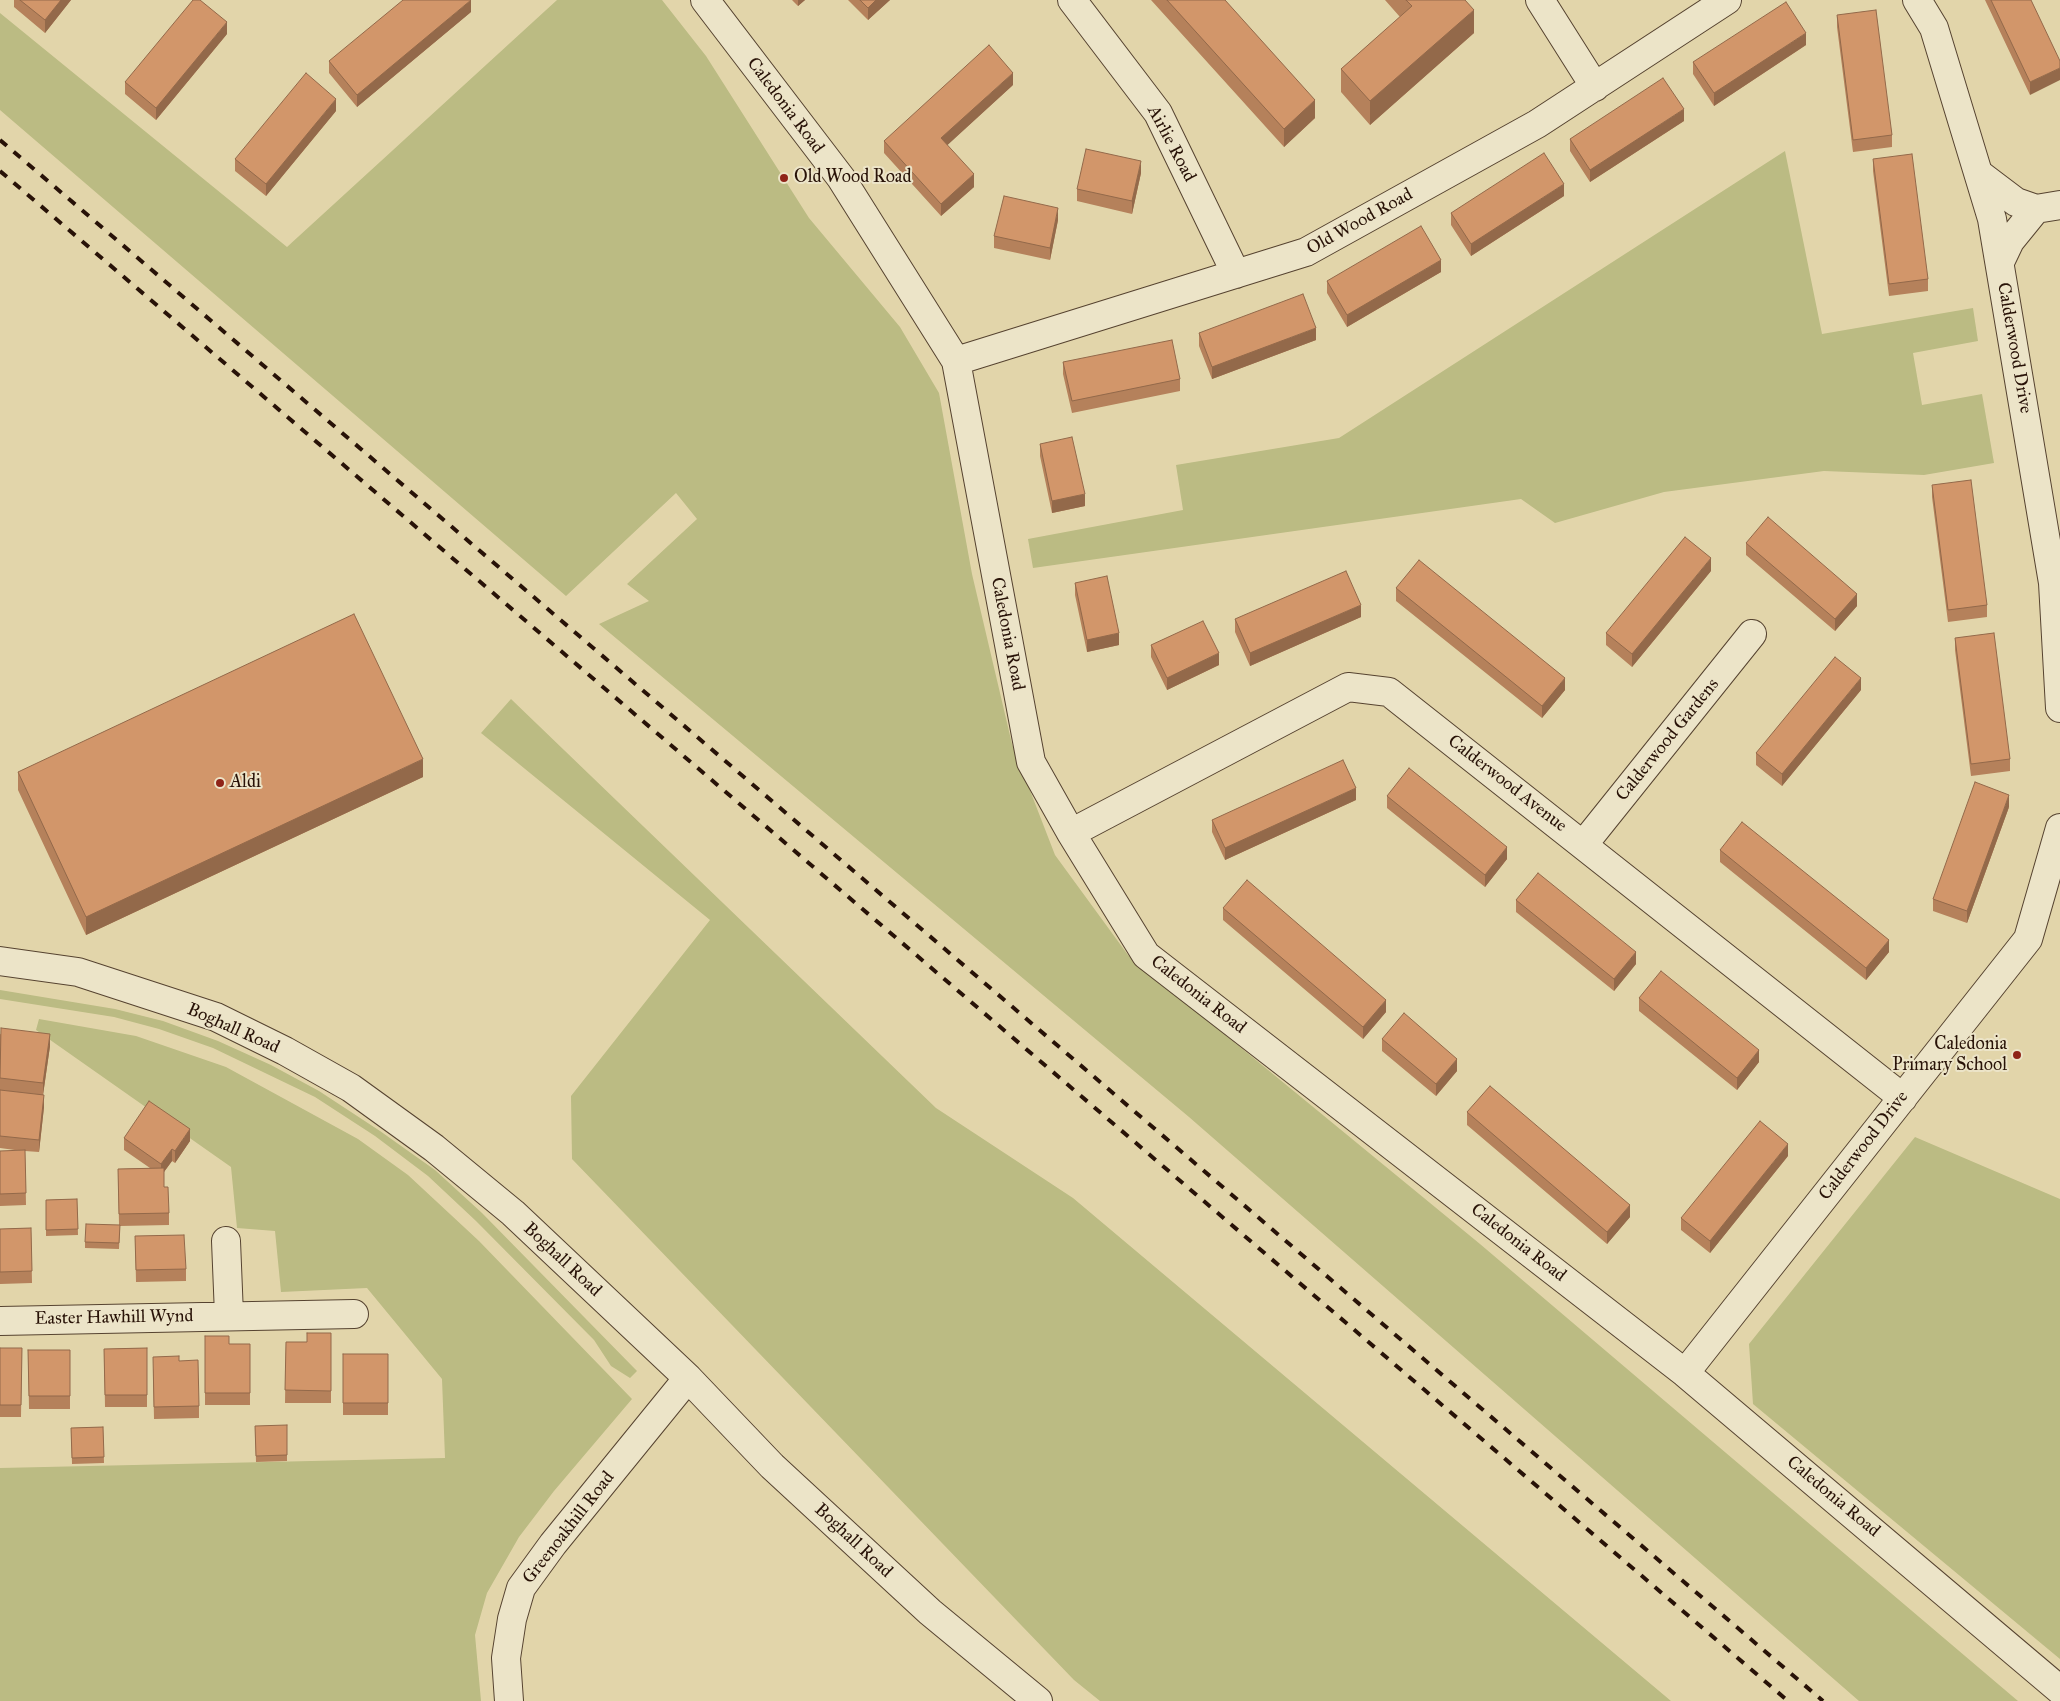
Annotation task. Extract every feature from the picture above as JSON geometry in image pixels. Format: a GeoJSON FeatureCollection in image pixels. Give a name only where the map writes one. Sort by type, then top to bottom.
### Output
{"type":"FeatureCollection","features":[{"type":"Feature","properties":{"kind":"street","name":"Caledonia Road"},"geometry":{"type":"LineString","coordinates":[[705,0],[841,178],[956,361],[1031,762],[1071,834],[1146,955],[1685,1372],[2060,1690]]}},
{"type":"Feature","properties":{"kind":"street","name":"Airlie Road"},"geometry":{"type":"LineString","coordinates":[[1072,0],[1158,113],[1236,274]]}},
{"type":"Feature","properties":{"kind":"street"},"geometry":{"type":"LineString","coordinates":[[1540,0],[1595,86]]}},
{"type":"Feature","properties":{"kind":"street","name":"Old Wood Road"},"geometry":{"type":"LineString","coordinates":[[956,361],[1306,252],[1537,124],[1727,0]]}},
{"type":"Feature","properties":{"kind":"street","name":"Calderwood Drive"},"geometry":{"type":"LineString","coordinates":[[1917,0],[1934,28],[1992,219],[2057,582],[2060,708]]}},
{"type":"Feature","properties":{"kind":"street"},"geometry":{"type":"LineString","coordinates":[[1978,174],[2016,202],[2048,207]]}},
{"type":"Feature","properties":{"kind":"street"},"geometry":{"type":"LineString","coordinates":[[2000,262],[2010,241],[2048,207]]}},
{"type":"Feature","properties":{"kind":"street","name":"Calderwood Gardens"},"geometry":{"type":"LineString","coordinates":[[1583,845],[1752,634]]}},
{"type":"Feature","properties":{"kind":"street","name":"Calderwood Avenue"},"geometry":{"type":"LineString","coordinates":[[1071,834],[1348,687],[1389,692],[1903,1098]]}},
{"type":"Feature","properties":{"kind":"street","name":"Calderwood Drive"},"geometry":{"type":"LineString","coordinates":[[1685,1372],[2028,939],[2060,828]]}},
{"type":"Feature","properties":{"kind":"street","name":"Boghall Road"},"geometry":{"type":"LineString","coordinates":[[0,962],[78,972],[216,1017],[285,1051],[352,1088],[434,1148],[513,1213],[688,1378],[772,1466],[930,1612],[1038,1701]]}},
{"type":"Feature","properties":{"kind":"street"},"geometry":{"type":"LineString","coordinates":[[226,1241],[229,1315]]}},
{"type":"Feature","properties":{"kind":"street","name":"Easter Hawhill Wynd"},"geometry":{"type":"LineString","coordinates":[[0,1320],[354,1314]]}},
{"type":"Feature","properties":{"kind":"street","name":"Greenoakhill Road"},"geometry":{"type":"LineString","coordinates":[[509,1701],[506,1658],[512,1618],[522,1588],[552,1544],[688,1378]]}},
{"type":"Feature","properties":{"kind":"green space"},"geometry":{"type":"Polygon","coordinates":[[[557,0],[662,0],[706,56],[809,218],[900,327],[939,393],[972,574],[1012,744],[1055,855],[1128,955],[1480,1244],[2018,1701],[1859,1701],[1189,1117],[599,624],[649,601],[627,584],[697,519],[676,493],[566,596],[0,110],[0,13],[287,247],[557,0]]]}},
{"type":"Feature","properties":{"kind":"green space"},"geometry":{"type":"Polygon","coordinates":[[[1785,151],[1822,334],[1973,308],[1978,341],[1913,353],[1922,405],[1982,394],[1994,463],[1924,475],[1824,471],[1664,492],[1555,523],[1521,499],[1033,568],[1028,539],[1183,510],[1176,465],[1339,438],[1785,151]]]}},
{"type":"Feature","properties":{"kind":"green space"},"geometry":{"type":"Polygon","coordinates":[[[511,699],[936,1108],[1073,1198],[1671,1701],[1100,1701],[1074,1680],[572,1159],[571,1096],[710,920],[481,733],[511,699]]]}},
{"type":"Feature","properties":{"kind":"green space"},"geometry":{"type":"Polygon","coordinates":[[[0,990],[115,1009],[163,1021],[218,1041],[271,1065],[319,1091],[435,1170],[482,1213],[637,1371],[630,1378],[611,1366],[594,1340],[476,1221],[428,1176],[375,1136],[315,1097],[213,1048],[159,1029],[114,1017],[0,999],[0,990]]]}},
{"type":"Feature","properties":{"kind":"green space"},"geometry":{"type":"Polygon","coordinates":[[[39,1019],[136,1036],[226,1067],[358,1139],[408,1175],[479,1241],[632,1399],[554,1491],[519,1537],[487,1593],[475,1635],[481,1701],[0,1701],[0,1468],[445,1458],[442,1379],[367,1288],[281,1292],[275,1231],[237,1228],[231,1167],[36,1030],[39,1019]]]}},
{"type":"Feature","properties":{"kind":"green space"},"geometry":{"type":"Polygon","coordinates":[[[1915,1137],[2060,1199],[2060,1659],[1753,1404],[1749,1344],[1915,1137]]]}},
{"type":"Feature","properties":{"kind":"building"},"geometry":{"type":"Polygon","coordinates":[[[20,0],[61,0],[45,20],[20,0]]]}},
{"type":"Feature","properties":{"kind":"building"},"geometry":{"type":"Polygon","coordinates":[[[193,0],[200,0],[227,22],[156,108],[125,82],[193,0]]]}},
{"type":"Feature","properties":{"kind":"building"},"geometry":{"type":"Polygon","coordinates":[[[403,0],[471,0],[357,95],[329,61],[403,0]]]}},
{"type":"Feature","properties":{"kind":"building"},"geometry":{"type":"Polygon","coordinates":[[[860,0],[876,0],[868,8],[860,0]]]}},
{"type":"Feature","properties":{"kind":"building"},"geometry":{"type":"Polygon","coordinates":[[[1167,0],[1225,0],[1315,100],[1284,129],[1167,0]]]}},
{"type":"Feature","properties":{"kind":"building"},"geometry":{"type":"Polygon","coordinates":[[[1406,0],[1465,0],[1474,10],[1370,101],[1341,69],[1412,6],[1406,0]]]}},
{"type":"Feature","properties":{"kind":"building"},"geometry":{"type":"Polygon","coordinates":[[[1991,0],[2031,0],[2060,61],[2060,68],[2030,82],[1991,0]]]}},
{"type":"Feature","properties":{"kind":"building"},"geometry":{"type":"Polygon","coordinates":[[[1786,2],[1806,33],[1714,93],[1693,62],[1786,2]]]}},
{"type":"Feature","properties":{"kind":"building"},"geometry":{"type":"Polygon","coordinates":[[[1876,10],[1892,135],[1853,140],[1837,15],[1876,10]]]}},
{"type":"Feature","properties":{"kind":"building"},"geometry":{"type":"Polygon","coordinates":[[[989,45],[1013,73],[941,138],[974,174],[941,204],[884,141],[989,45]]]}},
{"type":"Feature","properties":{"kind":"building"},"geometry":{"type":"Polygon","coordinates":[[[306,73],[336,99],[266,184],[235,159],[306,73]]]}},
{"type":"Feature","properties":{"kind":"building"},"geometry":{"type":"Polygon","coordinates":[[[1663,78],[1684,109],[1590,170],[1570,139],[1663,78]]]}},
{"type":"Feature","properties":{"kind":"building"},"geometry":{"type":"Polygon","coordinates":[[[1086,149],[1141,161],[1132,201],[1077,189],[1086,149]]]}},
{"type":"Feature","properties":{"kind":"building"},"geometry":{"type":"Polygon","coordinates":[[[1544,153],[1564,184],[1471,244],[1451,213],[1544,153]]]}},
{"type":"Feature","properties":{"kind":"building"},"geometry":{"type":"Polygon","coordinates":[[[1912,154],[1928,279],[1889,284],[1873,159],[1912,154]]]}},
{"type":"Feature","properties":{"kind":"building"},"geometry":{"type":"Polygon","coordinates":[[[1004,196],[1058,208],[1050,248],[994,236],[1004,196]]]}},
{"type":"Feature","properties":{"kind":"building"},"geometry":{"type":"Polygon","coordinates":[[[1421,226],[1441,260],[1347,315],[1327,281],[1421,226]]]}},
{"type":"Feature","properties":{"kind":"building"},"geometry":{"type":"Polygon","coordinates":[[[1303,294],[1316,328],[1212,367],[1199,333],[1303,294]]]}},
{"type":"Feature","properties":{"kind":"building"},"geometry":{"type":"Polygon","coordinates":[[[1172,340],[1180,379],[1072,401],[1063,362],[1172,340]]]}},
{"type":"Feature","properties":{"kind":"building"},"geometry":{"type":"Polygon","coordinates":[[[1072,437],[1085,494],[1052,501],[1040,444],[1072,437]]]}},
{"type":"Feature","properties":{"kind":"building"},"geometry":{"type":"Polygon","coordinates":[[[1971,480],[1987,605],[1948,610],[1932,485],[1971,480]]]}},
{"type":"Feature","properties":{"kind":"building"},"geometry":{"type":"Polygon","coordinates":[[[1768,517],[1857,594],[1835,619],[1746,543],[1768,517]]]}},
{"type":"Feature","properties":{"kind":"building"},"geometry":{"type":"Polygon","coordinates":[[[1685,537],[1711,558],[1632,654],[1606,633],[1685,537]]]}},
{"type":"Feature","properties":{"kind":"building"},"geometry":{"type":"Polygon","coordinates":[[[1419,560],[1565,678],[1542,706],[1396,588],[1419,560]]]}},
{"type":"Feature","properties":{"kind":"building"},"geometry":{"type":"Polygon","coordinates":[[[1346,571],[1361,605],[1250,653],[1235,619],[1346,571]]]}},
{"type":"Feature","properties":{"kind":"building"},"geometry":{"type":"Polygon","coordinates":[[[1107,576],[1119,633],[1087,640],[1075,583],[1107,576]]]}},
{"type":"Feature","properties":{"kind":"building","name":"Aldi"},"geometry":{"type":"Polygon","coordinates":[[[354,614],[423,759],[86,917],[18,772],[354,614]]]}},
{"type":"Feature","properties":{"kind":"building"},"geometry":{"type":"Polygon","coordinates":[[[1203,621],[1219,653],[1167,678],[1151,645],[1203,621]]]}},
{"type":"Feature","properties":{"kind":"building"},"geometry":{"type":"Polygon","coordinates":[[[1994,633],[2010,759],[1971,764],[1955,638],[1994,633]]]}},
{"type":"Feature","properties":{"kind":"building"},"geometry":{"type":"Polygon","coordinates":[[[1835,657],[1861,678],[1782,774],[1756,753],[1835,657]]]}},
{"type":"Feature","properties":{"kind":"building"},"geometry":{"type":"Polygon","coordinates":[[[1343,760],[1356,788],[1225,848],[1212,820],[1343,760]]]}},
{"type":"Feature","properties":{"kind":"building"},"geometry":{"type":"Polygon","coordinates":[[[1409,768],[1507,847],[1485,875],[1387,796],[1409,768]]]}},
{"type":"Feature","properties":{"kind":"building"},"geometry":{"type":"Polygon","coordinates":[[[1975,782],[2009,795],[1967,911],[1933,899],[1975,782]]]}},
{"type":"Feature","properties":{"kind":"building"},"geometry":{"type":"Polygon","coordinates":[[[1742,822],[1889,940],[1866,968],[1720,850],[1742,822]]]}},
{"type":"Feature","properties":{"kind":"building"},"geometry":{"type":"Polygon","coordinates":[[[1538,873],[1636,952],[1614,979],[1516,900],[1538,873]]]}},
{"type":"Feature","properties":{"kind":"building"},"geometry":{"type":"Polygon","coordinates":[[[1247,880],[1386,1000],[1363,1027],[1223,908],[1247,880]]]}},
{"type":"Feature","properties":{"kind":"building"},"geometry":{"type":"Polygon","coordinates":[[[1661,971],[1759,1050],[1737,1078],[1639,998],[1661,971]]]}},
{"type":"Feature","properties":{"kind":"building"},"geometry":{"type":"Polygon","coordinates":[[[1404,1013],[1457,1059],[1436,1084],[1382,1039],[1404,1013]]]}},
{"type":"Feature","properties":{"kind":"building"},"geometry":{"type":"Polygon","coordinates":[[[1,1028],[50,1034],[43,1083],[0,1078],[1,1028]]]}},
{"type":"Feature","properties":{"kind":"building"},"geometry":{"type":"Polygon","coordinates":[[[1490,1086],[1630,1205],[1607,1232],[1467,1112],[1490,1086]]]}},
{"type":"Feature","properties":{"kind":"building"},"geometry":{"type":"Polygon","coordinates":[[[0,1090],[44,1095],[39,1140],[0,1136],[0,1090]]]}},
{"type":"Feature","properties":{"kind":"building"},"geometry":{"type":"Polygon","coordinates":[[[149,1101],[190,1129],[175,1151],[172,1149],[161,1164],[124,1138],[149,1101]]]}},
{"type":"Feature","properties":{"kind":"building"},"geometry":{"type":"Polygon","coordinates":[[[1760,1121],[1788,1144],[1710,1241],[1681,1218],[1760,1121]]]}},
{"type":"Feature","properties":{"kind":"building"},"geometry":{"type":"Polygon","coordinates":[[[25,1150],[26,1193],[0,1194],[0,1151],[25,1150]]]}},
{"type":"Feature","properties":{"kind":"building"},"geometry":{"type":"Polygon","coordinates":[[[164,1168],[164,1187],[168,1187],[169,1213],[119,1214],[118,1169],[164,1168]]]}},
{"type":"Feature","properties":{"kind":"building"},"geometry":{"type":"Polygon","coordinates":[[[77,1199],[78,1229],[46,1230],[46,1200],[77,1199]]]}},
{"type":"Feature","properties":{"kind":"building"},"geometry":{"type":"Polygon","coordinates":[[[86,1224],[120,1225],[119,1243],[85,1242],[86,1224]]]}},
{"type":"Feature","properties":{"kind":"building"},"geometry":{"type":"Polygon","coordinates":[[[31,1228],[32,1271],[0,1272],[0,1229],[31,1228]]]}},
{"type":"Feature","properties":{"kind":"building"},"geometry":{"type":"Polygon","coordinates":[[[184,1235],[186,1269],[136,1270],[135,1236],[184,1235]]]}},
{"type":"Feature","properties":{"kind":"building"},"geometry":{"type":"Polygon","coordinates":[[[307,1333],[331,1333],[331,1391],[285,1390],[286,1342],[307,1342],[307,1333]]]}},
{"type":"Feature","properties":{"kind":"building"},"geometry":{"type":"Polygon","coordinates":[[[205,1336],[229,1336],[229,1344],[250,1344],[250,1393],[205,1393],[205,1336]]]}},
{"type":"Feature","properties":{"kind":"building"},"geometry":{"type":"Polygon","coordinates":[[[0,1348],[22,1348],[21,1405],[0,1405],[0,1348]]]}},
{"type":"Feature","properties":{"kind":"building"},"geometry":{"type":"Polygon","coordinates":[[[147,1348],[147,1395],[105,1395],[104,1349],[147,1348]]]}},
{"type":"Feature","properties":{"kind":"building"},"geometry":{"type":"Polygon","coordinates":[[[28,1350],[70,1350],[70,1396],[29,1396],[28,1350]]]}},
{"type":"Feature","properties":{"kind":"building"},"geometry":{"type":"Polygon","coordinates":[[[343,1354],[388,1354],[388,1403],[343,1403],[343,1354]]]}},
{"type":"Feature","properties":{"kind":"building"},"geometry":{"type":"Polygon","coordinates":[[[179,1356],[179,1361],[198,1360],[199,1406],[154,1407],[153,1357],[179,1356]]]}},
{"type":"Feature","properties":{"kind":"building"},"geometry":{"type":"Polygon","coordinates":[[[287,1425],[287,1455],[256,1456],[255,1426],[287,1425]]]}},
{"type":"Feature","properties":{"kind":"building"},"geometry":{"type":"Polygon","coordinates":[[[103,1427],[104,1457],[72,1458],[71,1428],[103,1427]]]}},
{"type":"Feature","properties":{"kind":"railway"},"geometry":{"type":"LineString","coordinates":[[0,140],[1823,1701]]}},
{"type":"Feature","properties":{"kind":"railway"},"geometry":{"type":"LineString","coordinates":[[0,171],[1788,1701]]}},
{"type":"Feature","properties":{"kind":"place","name":"Old Wood Road"},"geometry":{"type":"Point","coordinates":[784,178]}},
{"type":"Feature","properties":{"kind":"place","name":"Aldi"},"geometry":{"type":"Point","coordinates":[220,783]}},
{"type":"Feature","properties":{"kind":"place","name":"Caledonia Primary School"},"geometry":{"type":"Point","coordinates":[2017,1055]}}]}
